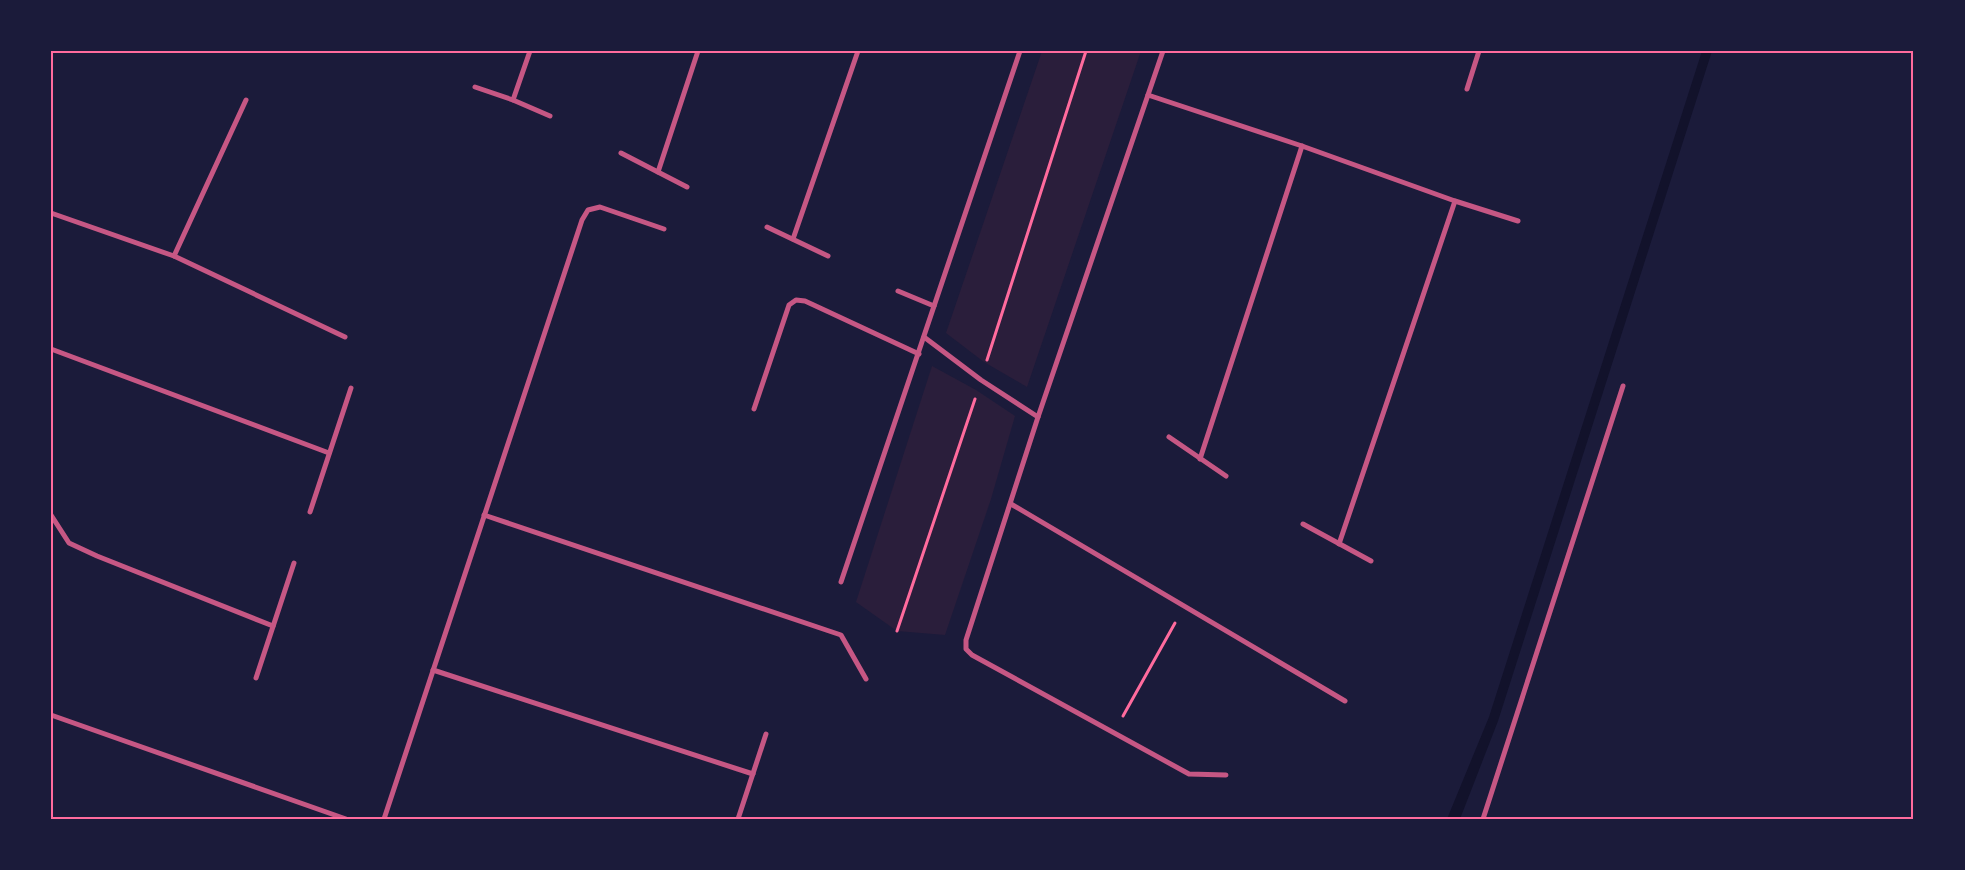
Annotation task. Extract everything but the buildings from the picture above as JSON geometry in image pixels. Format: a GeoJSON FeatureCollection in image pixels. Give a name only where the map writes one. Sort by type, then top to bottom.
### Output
{"type":"FeatureCollection","features":[{"type":"Feature","properties":{"kind":"street"},"geometry":{"type":"LineString","coordinates":[[513,100],[530,51]]}},
{"type":"Feature","properties":{"kind":"street"},"geometry":{"type":"LineString","coordinates":[[658,172],[698,51]]}},
{"type":"Feature","properties":{"kind":"street"},"geometry":{"type":"LineString","coordinates":[[793,239],[858,51]]}},
{"type":"Feature","properties":{"kind":"street"},"geometry":{"type":"LineString","coordinates":[[841,582],[1020,51]]}},
{"type":"Feature","properties":{"kind":"street"},"geometry":{"type":"LineString","coordinates":[[1163,51],[1038,417],[966,640],[966,650],[1113,734],[1189,774],[1226,775]]}},
{"type":"Feature","properties":{"kind":"street"},"geometry":{"type":"LineString","coordinates":[[1467,89],[1479,51]]}},
{"type":"Feature","properties":{"kind":"street"},"geometry":{"type":"LineString","coordinates":[[475,87],[513,100],[550,116]]}},
{"type":"Feature","properties":{"kind":"street"},"geometry":{"type":"LineString","coordinates":[[1148,95],[1518,221]]}},
{"type":"Feature","properties":{"kind":"street"},"geometry":{"type":"LineString","coordinates":[[174,256],[246,100]]}},
{"type":"Feature","properties":{"kind":"street"},"geometry":{"type":"LineString","coordinates":[[1200,459],[1302,146]]}},
{"type":"Feature","properties":{"kind":"street"},"geometry":{"type":"LineString","coordinates":[[621,154],[687,187]]}},
{"type":"Feature","properties":{"kind":"street"},"geometry":{"type":"LineString","coordinates":[[1339,544],[1456,201]]}},
{"type":"Feature","properties":{"kind":"street"},"geometry":{"type":"LineString","coordinates":[[384,819],[582,220],[588,210],[600,207],[664,228]]}},
{"type":"Feature","properties":{"kind":"street"},"geometry":{"type":"LineString","coordinates":[[51,213],[174,256],[345,337]]}},
{"type":"Feature","properties":{"kind":"street"},"geometry":{"type":"LineString","coordinates":[[767,227],[828,256]]}},
{"type":"Feature","properties":{"kind":"street"},"geometry":{"type":"LineString","coordinates":[[898,291],[934,306]]}},
{"type":"Feature","properties":{"kind":"street"},"geometry":{"type":"LineString","coordinates":[[754,409],[789,306],[796,300],[805,301],[919,354]]}},
{"type":"Feature","properties":{"kind":"street"},"geometry":{"type":"LineString","coordinates":[[924,337],[981,380],[1038,417]]}},
{"type":"Feature","properties":{"kind":"street"},"geometry":{"type":"LineString","coordinates":[[51,349],[329,453]]}},
{"type":"Feature","properties":{"kind":"street"},"geometry":{"type":"LineString","coordinates":[[1483,819],[1624,386]]}},
{"type":"Feature","properties":{"kind":"street"},"geometry":{"type":"LineString","coordinates":[[310,512],[351,388]]}},
{"type":"Feature","properties":{"kind":"street"},"geometry":{"type":"LineString","coordinates":[[1168,437],[1226,476]]}},
{"type":"Feature","properties":{"kind":"street"},"geometry":{"type":"LineString","coordinates":[[1011,504],[1344,701]]}},
{"type":"Feature","properties":{"kind":"street"},"geometry":{"type":"LineString","coordinates":[[484,514],[841,634],[866,679]]}},
{"type":"Feature","properties":{"kind":"street"},"geometry":{"type":"LineString","coordinates":[[51,516],[69,543],[273,626]]}},
{"type":"Feature","properties":{"kind":"street"},"geometry":{"type":"LineString","coordinates":[[1303,524],[1371,561]]}},
{"type":"Feature","properties":{"kind":"street"},"geometry":{"type":"LineString","coordinates":[[256,678],[294,563]]}},
{"type":"Feature","properties":{"kind":"street"},"geometry":{"type":"LineString","coordinates":[[433,670],[753,774]]}},
{"type":"Feature","properties":{"kind":"street"},"geometry":{"type":"LineString","coordinates":[[51,715],[346,819]]}},
{"type":"Feature","properties":{"kind":"street"},"geometry":{"type":"LineString","coordinates":[[738,819],[766,734]]}},
{"type":"Feature","properties":{"kind":"path"},"geometry":{"type":"LineString","coordinates":[[897,631],[981,380],[1086,51]]}},
{"type":"Feature","properties":{"kind":"path"},"geometry":{"type":"LineString","coordinates":[[1113,734],[1185,606]]}},
{"type":"Feature","properties":{"kind":"shaded area"},"geometry":{"type":"Polygon","coordinates":[[[1042,51],[1141,51],[1027,387],[984,362],[946,333],[1042,51]]]}},
{"type":"Feature","properties":{"kind":"shaded area"},"geometry":{"type":"Polygon","coordinates":[[[1702,51],[1712,51],[1498,721],[1460,819],[1447,819],[1489,717],[1702,51]]]}},
{"type":"Feature","properties":{"kind":"shaded area"},"geometry":{"type":"Polygon","coordinates":[[[932,366],[976,390],[1015,416],[991,499],[945,635],[897,631],[856,602],[932,366]]]}}]}
